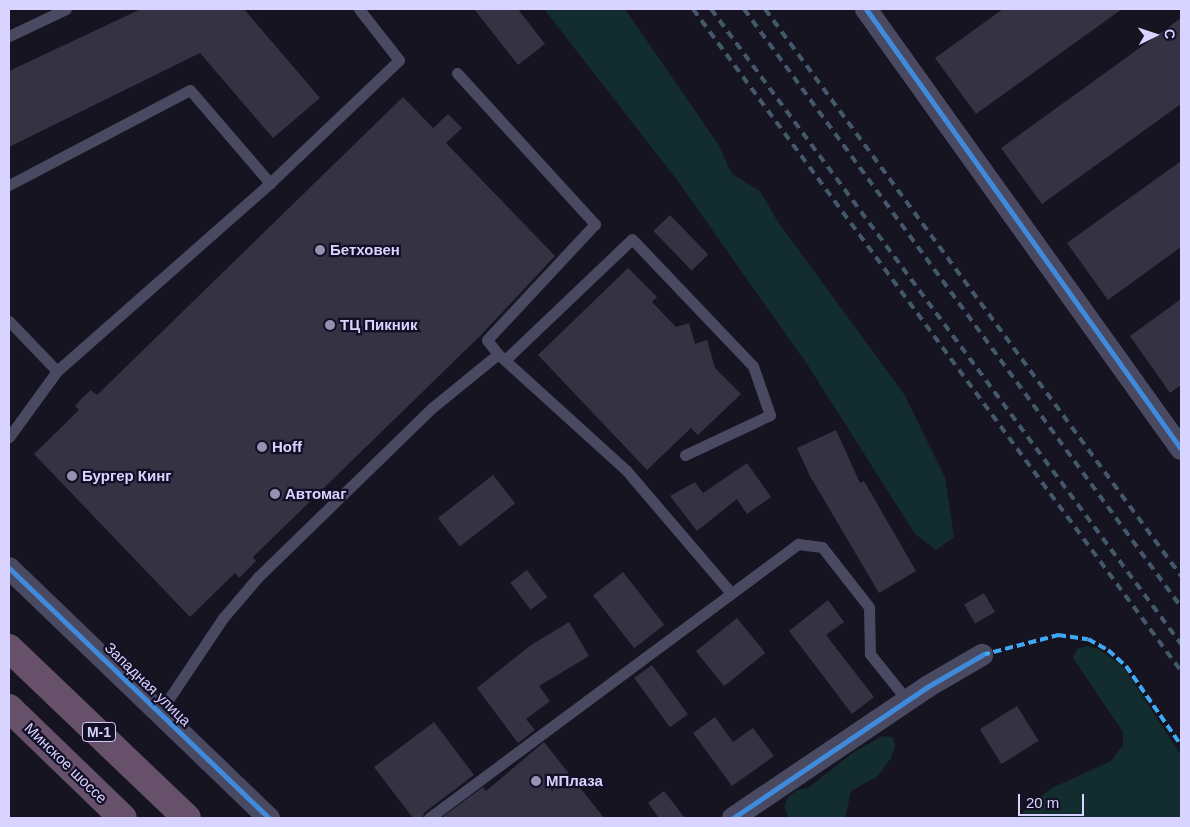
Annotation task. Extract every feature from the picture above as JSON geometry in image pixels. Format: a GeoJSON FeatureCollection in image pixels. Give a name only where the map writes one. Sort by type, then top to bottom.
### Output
{"type":"FeatureCollection","features":[{"type":"Feature","properties":{"kind":"highway","name":"М-1"},"geometry":{"type":"LineString","coordinates":[[9,648],[187,818]]}},
{"type":"Feature","properties":{"kind":"highway","name":"Минское шоссе"},"geometry":{"type":"LineString","coordinates":[[9,708],[123,818]]}},
{"type":"Feature","properties":{"kind":"street"},"geometry":{"type":"LineString","coordinates":[[866,9],[1181,449]]}},
{"type":"Feature","properties":{"kind":"street","name":"Западная улица"},"geometry":{"type":"LineString","coordinates":[[9,568],[269,818]]}},
{"type":"Feature","properties":{"kind":"street"},"geometry":{"type":"LineString","coordinates":[[740,816],[907,700],[982,655]]}},
{"type":"Feature","properties":{"kind":"lane"},"geometry":{"type":"LineString","coordinates":[[9,36],[66,9]]}},
{"type":"Feature","properties":{"kind":"lane"},"geometry":{"type":"LineString","coordinates":[[9,438],[57,371],[270,183],[398,60],[359,9]]}},
{"type":"Feature","properties":{"kind":"lane"},"geometry":{"type":"LineString","coordinates":[[458,73],[595,224],[487,340],[502,357],[626,470],[731,593]]}},
{"type":"Feature","properties":{"kind":"lane"},"geometry":{"type":"LineString","coordinates":[[9,185],[190,90],[270,183]]}},
{"type":"Feature","properties":{"kind":"lane"},"geometry":{"type":"LineString","coordinates":[[160,712],[223,618],[258,577],[433,407],[502,357],[632,239],[753,366],[770,415],[685,455]]}},
{"type":"Feature","properties":{"kind":"lane"},"geometry":{"type":"LineString","coordinates":[[9,321],[57,371]]}},
{"type":"Feature","properties":{"kind":"lane"},"geometry":{"type":"LineString","coordinates":[[429,818],[798,544],[822,547],[868,607],[870,654],[907,700]]}},
{"type":"Feature","properties":{"kind":"green space"},"geometry":{"type":"Polygon","coordinates":[[[544,9],[625,9],[718,144],[732,174],[760,191],[778,222],[904,394],[945,477],[954,537],[936,550],[915,534],[809,367],[677,180],[544,9]]]}},
{"type":"Feature","properties":{"kind":"green space"},"geometry":{"type":"Polygon","coordinates":[[[1087,646],[1099,649],[1124,668],[1181,755],[1181,818],[1019,818],[1026,808],[1052,788],[1111,761],[1123,745],[1123,732],[1073,658],[1077,649],[1087,646]]]}},
{"type":"Feature","properties":{"kind":"green space"},"geometry":{"type":"Polygon","coordinates":[[[882,736],[893,737],[895,747],[891,758],[878,776],[851,791],[845,818],[789,818],[784,807],[788,797],[797,790],[808,788],[851,754],[882,736]]]}},
{"type":"Feature","properties":{"kind":"building"},"geometry":{"type":"Polygon","coordinates":[[[141,9],[244,9],[320,98],[273,138],[200,53],[9,147],[9,71],[141,9]]]}},
{"type":"Feature","properties":{"kind":"building"},"geometry":{"type":"Polygon","coordinates":[[[474,9],[518,9],[545,44],[518,65],[474,9]]]}},
{"type":"Feature","properties":{"kind":"building"},"geometry":{"type":"Polygon","coordinates":[[[1003,9],[1122,9],[976,114],[935,58],[1003,9]]]}},
{"type":"Feature","properties":{"kind":"building"},"geometry":{"type":"Polygon","coordinates":[[[1181,18],[1181,104],[1042,204],[1001,148],[1181,18]]]}},
{"type":"Feature","properties":{"kind":"building","name":"ТЦ Пикник"},"geometry":{"type":"Polygon","coordinates":[[[403,97],[433,128],[448,114],[462,128],[446,143],[555,256],[481,335],[253,557],[256,561],[239,578],[235,573],[190,617],[34,454],[79,410],[75,406],[83,397],[91,390],[97,395],[403,97]]]}},
{"type":"Feature","properties":{"kind":"building"},"geometry":{"type":"Polygon","coordinates":[[[1181,161],[1181,247],[1108,300],[1067,243],[1181,161]]]}},
{"type":"Feature","properties":{"kind":"building"},"geometry":{"type":"Polygon","coordinates":[[[670,215],[708,255],[692,271],[653,231],[670,215]]]}},
{"type":"Feature","properties":{"kind":"building"},"geometry":{"type":"Polygon","coordinates":[[[628,268],[657,297],[652,302],[676,327],[689,323],[695,344],[707,340],[715,368],[741,394],[698,435],[691,428],[647,470],[538,355],[628,268]]]}},
{"type":"Feature","properties":{"kind":"building"},"geometry":{"type":"Polygon","coordinates":[[[1181,299],[1181,385],[1170,393],[1130,336],[1181,299]]]}},
{"type":"Feature","properties":{"kind":"building"},"geometry":{"type":"Polygon","coordinates":[[[836,430],[860,483],[864,481],[916,571],[879,593],[810,476],[797,448],[836,430]]]}},
{"type":"Feature","properties":{"kind":"building"},"geometry":{"type":"Polygon","coordinates":[[[747,463],[771,497],[747,514],[737,499],[697,531],[670,496],[695,482],[703,493],[747,463]]]}},
{"type":"Feature","properties":{"kind":"building"},"geometry":{"type":"Polygon","coordinates":[[[493,475],[515,503],[460,546],[438,518],[493,475]]]}},
{"type":"Feature","properties":{"kind":"building"},"geometry":{"type":"Polygon","coordinates":[[[527,570],[547,597],[531,610],[510,583],[527,570]]]}},
{"type":"Feature","properties":{"kind":"building"},"geometry":{"type":"Polygon","coordinates":[[[623,572],[664,625],[634,648],[593,595],[623,572]]]}},
{"type":"Feature","properties":{"kind":"building"},"geometry":{"type":"Polygon","coordinates":[[[984,593],[995,612],[975,624],[964,604],[984,593]]]}},
{"type":"Feature","properties":{"kind":"building"},"geometry":{"type":"Polygon","coordinates":[[[828,600],[844,622],[826,635],[874,697],[852,714],[789,631],[828,600]]]}},
{"type":"Feature","properties":{"kind":"building"},"geometry":{"type":"Polygon","coordinates":[[[737,618],[765,653],[724,686],[696,651],[737,618]]]}},
{"type":"Feature","properties":{"kind":"building"},"geometry":{"type":"Polygon","coordinates":[[[569,622],[589,656],[539,686],[550,701],[526,719],[535,730],[518,743],[477,688],[531,645],[569,622]]]}},
{"type":"Feature","properties":{"kind":"building"},"geometry":{"type":"Polygon","coordinates":[[[652,665],[688,714],[670,727],[634,678],[652,665]]]}},
{"type":"Feature","properties":{"kind":"building"},"geometry":{"type":"Polygon","coordinates":[[[1017,706],[1039,741],[1001,764],[980,729],[1017,706]]]}},
{"type":"Feature","properties":{"kind":"building"},"geometry":{"type":"Polygon","coordinates":[[[715,717],[733,742],[753,728],[774,756],[732,786],[693,733],[715,717]]]}},
{"type":"Feature","properties":{"kind":"building"},"geometry":{"type":"Polygon","coordinates":[[[434,722],[474,775],[425,812],[422,818],[413,818],[374,767],[434,722]]]}},
{"type":"Feature","properties":{"kind":"building","name":"МПлаза"},"geometry":{"type":"Polygon","coordinates":[[[544,742],[604,818],[441,818],[483,787],[486,791],[544,742]]]}},
{"type":"Feature","properties":{"kind":"building"},"geometry":{"type":"Polygon","coordinates":[[[664,791],[685,818],[659,818],[648,803],[664,791]]]}},
{"type":"Feature","properties":{"kind":"railway"},"geometry":{"type":"LineString","coordinates":[[693,9],[1181,671]]}},
{"type":"Feature","properties":{"kind":"railway"},"geometry":{"type":"LineString","coordinates":[[711,9],[1181,644]]}},
{"type":"Feature","properties":{"kind":"railway"},"geometry":{"type":"LineString","coordinates":[[744,9],[1181,607]]}},
{"type":"Feature","properties":{"kind":"railway"},"geometry":{"type":"LineString","coordinates":[[765,9],[1181,576]]}},
{"type":"Feature","properties":{"kind":"marked path"},"geometry":{"type":"LineString","coordinates":[[982,655],[1058,635],[1088,639],[1108,650],[1126,666],[1181,745]]}},
{"type":"Feature","properties":{"kind":"cycle path"},"geometry":{"type":"LineString","coordinates":[[866,9],[1181,449]]}},
{"type":"Feature","properties":{"kind":"cycle path"},"geometry":{"type":"LineString","coordinates":[[9,568],[269,818]]}},
{"type":"Feature","properties":{"kind":"cycle path"},"geometry":{"type":"LineString","coordinates":[[733,818],[927,687],[982,655]]}},
{"type":"Feature","properties":{"kind":"place","name":"Бетховен"},"geometry":{"type":"Point","coordinates":[320,250]}},
{"type":"Feature","properties":{"kind":"place","name":"ТЦ Пикник"},"geometry":{"type":"Point","coordinates":[330,325]}},
{"type":"Feature","properties":{"kind":"place","name":"Hoff"},"geometry":{"type":"Point","coordinates":[262,447]}},
{"type":"Feature","properties":{"kind":"place","name":"Бургер Кинг"},"geometry":{"type":"Point","coordinates":[72,476]}},
{"type":"Feature","properties":{"kind":"place","name":"Автомаг"},"geometry":{"type":"Point","coordinates":[275,494]}},
{"type":"Feature","properties":{"kind":"place","name":"МПлаза"},"geometry":{"type":"Point","coordinates":[536,781]}}]}
